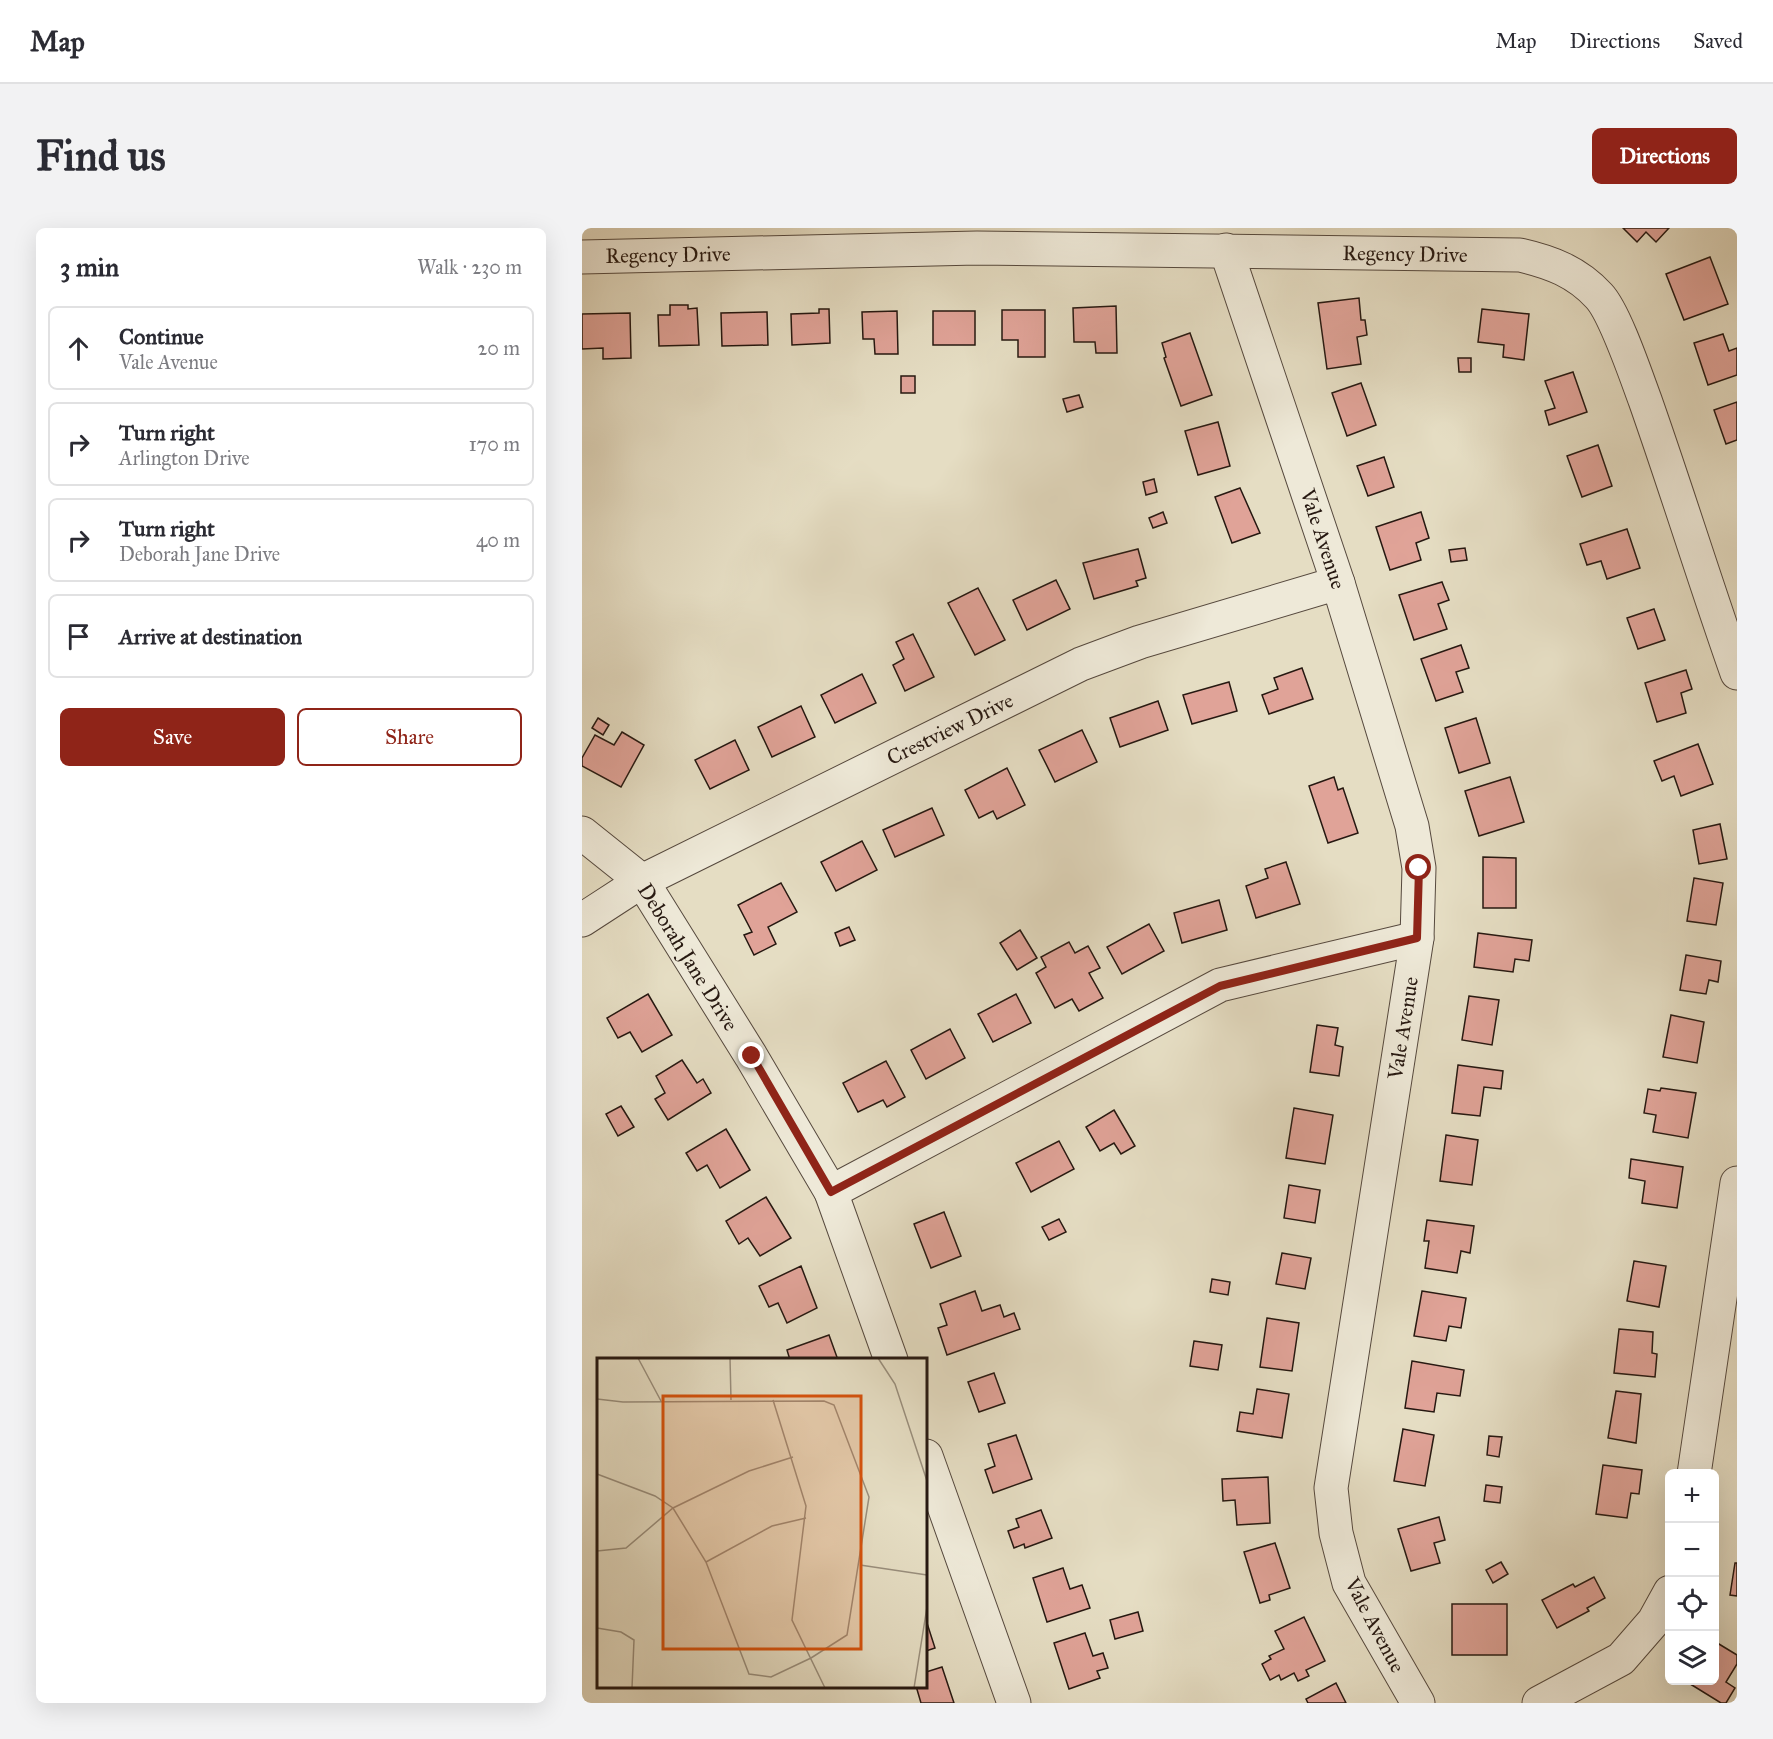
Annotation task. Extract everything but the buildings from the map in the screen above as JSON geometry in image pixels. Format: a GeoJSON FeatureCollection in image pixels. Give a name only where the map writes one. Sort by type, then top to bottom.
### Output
{"type":"FeatureCollection","features":[{"type":"Feature","properties":{"kind":"street","name":"Regency Drive"},"geometry":{"type":"LineString","coordinates":[[582,257],[977,238],[1226,250],[1520,255],[1552,263],[1582,279],[1602,298],[1629,357],[1687,520],[1737,673]]}},
{"type":"Feature","properties":{"kind":"street","name":"Vale Avenue"},"geometry":{"type":"LineString","coordinates":[[1226,250],[1338,584],[1412,826],[1419,868],[1417,938],[1332,1488],[1336,1533],[1349,1583],[1418,1703]]}},
{"type":"Feature","properties":{"kind":"street","name":"Crestview Drive"},"geometry":{"type":"LineString","coordinates":[[582,920],[642,881],[1081,664],[1140,642],[1338,584]]}},
{"type":"Feature","properties":{"kind":"street","name":"Deborah Jane Drive"},"geometry":{"type":"LineString","coordinates":[[582,833],[642,881],[752,1056],[831,1192],[891,1358]]}},
{"type":"Feature","properties":{"kind":"street"},"geometry":{"type":"LineString","coordinates":[[831,1192],[1220,986],[1417,938]]}},
{"type":"Feature","properties":{"kind":"street"},"geometry":{"type":"LineString","coordinates":[[1695,1469],[1736,1203]]}},
{"type":"Feature","properties":{"kind":"street"},"geometry":{"type":"LineString","coordinates":[[927,1459],[1014,1703]]}},
{"type":"Feature","properties":{"kind":"street"},"geometry":{"type":"LineString","coordinates":[[1539,1703],[1621,1659],[1654,1621],[1665,1601]]}},
{"type":"Feature","properties":{"kind":"route"},"geometry":{"type":"LineString","coordinates":[[752,1056],[831,1192],[1220,986],[1417,938],[1419,868]]}}]}
